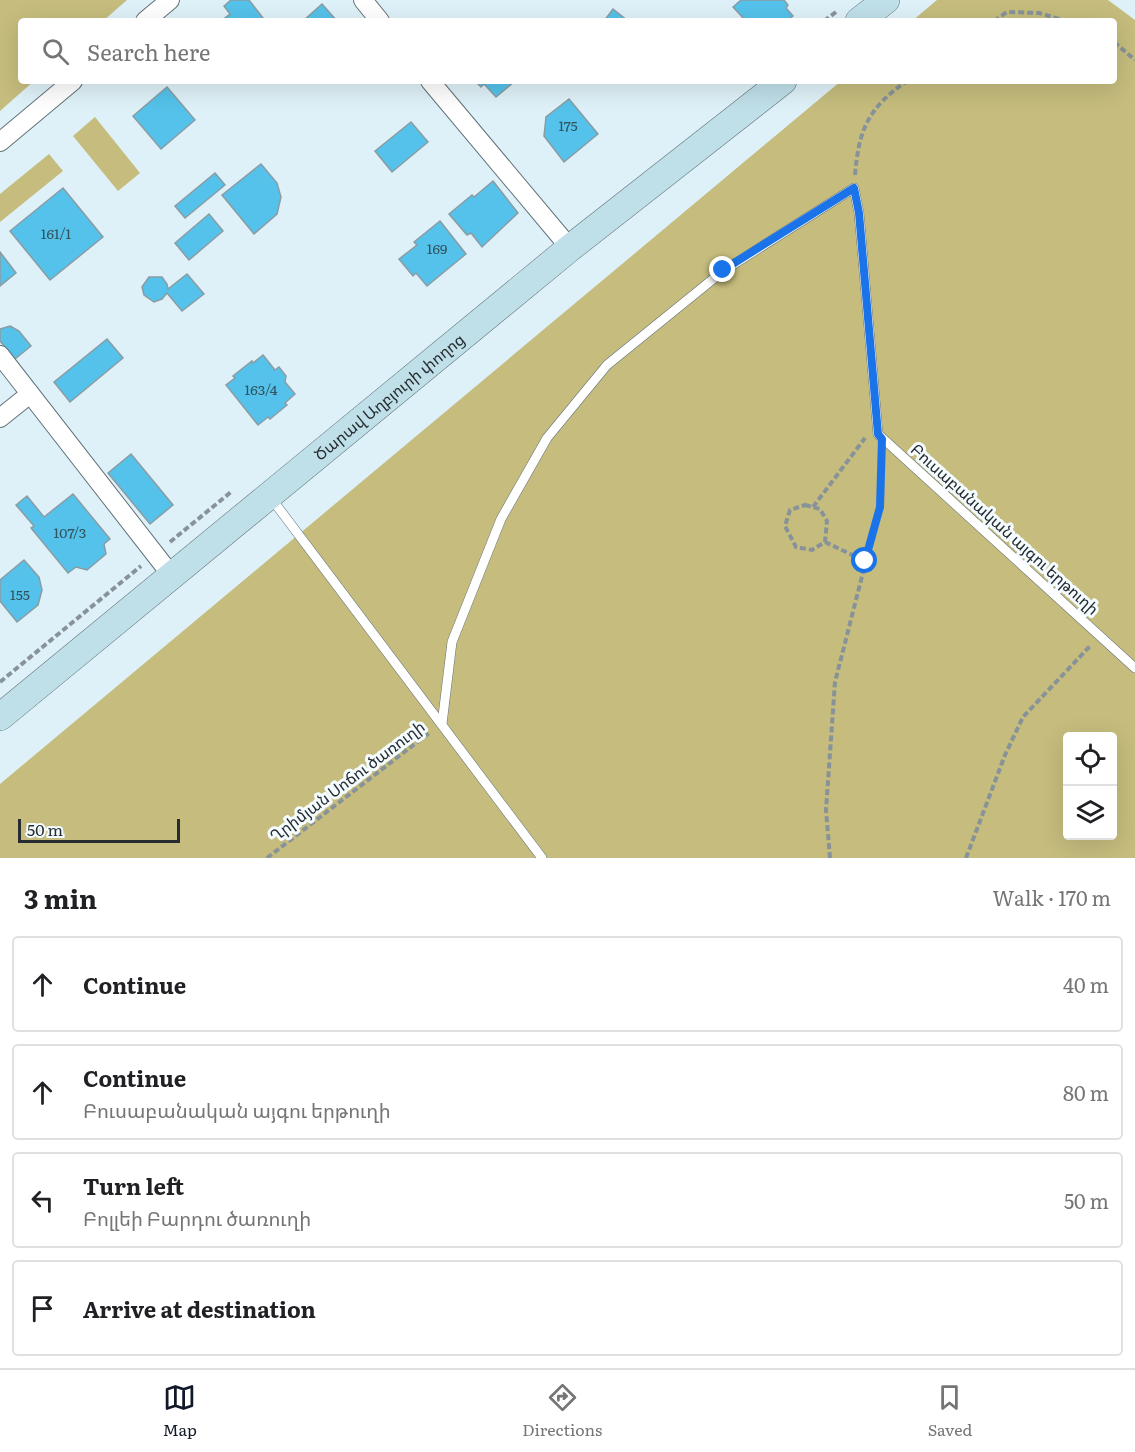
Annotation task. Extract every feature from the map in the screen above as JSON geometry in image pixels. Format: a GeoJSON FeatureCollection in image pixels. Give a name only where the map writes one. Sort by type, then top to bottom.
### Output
{"type":"FeatureCollection","features":[{"type":"Feature","properties":{"kind":"main road"},"geometry":{"type":"LineString","coordinates":[[863,18],[886,0]]}},
{"type":"Feature","properties":{"kind":"main road","name":"Ծարավ Աղբյուրի փողոց"},"geometry":{"type":"LineString","coordinates":[[0,717],[570,248],[779,84]]}},
{"type":"Feature","properties":{"kind":"street"},"geometry":{"type":"LineString","coordinates":[[149,18],[170,0]]}},
{"type":"Feature","properties":{"kind":"street"},"geometry":{"type":"LineString","coordinates":[[363,0],[378,18]]}},
{"type":"Feature","properties":{"kind":"street"},"geometry":{"type":"LineString","coordinates":[[0,142],[69,84]]}},
{"type":"Feature","properties":{"kind":"street"},"geometry":{"type":"LineString","coordinates":[[433,84],[570,248]]}},
{"type":"Feature","properties":{"kind":"street"},"geometry":{"type":"LineString","coordinates":[[0,355],[172,576]]}},
{"type":"Feature","properties":{"kind":"street"},"geometry":{"type":"LineString","coordinates":[[0,418],[30,394]]}},
{"type":"Feature","properties":{"kind":"lane"},"geometry":{"type":"LineString","coordinates":[[442,724],[452,642],[501,519],[547,438],[607,365],[723,270],[854,188],[859,213],[878,434],[882,439]]}},
{"type":"Feature","properties":{"kind":"lane","name":"Բուսաբանական այգու երթուղի"},"geometry":{"type":"LineString","coordinates":[[882,439],[1135,668]]}},
{"type":"Feature","properties":{"kind":"lane"},"geometry":{"type":"LineString","coordinates":[[269,496],[542,858]]}},
{"type":"Feature","properties":{"kind":"path"},"geometry":{"type":"LineString","coordinates":[[998,18],[1007,12],[1039,13],[1056,18]]}},
{"type":"Feature","properties":{"kind":"path"},"geometry":{"type":"LineString","coordinates":[[1117,45],[1135,60]]}},
{"type":"Feature","properties":{"kind":"path"},"geometry":{"type":"LineString","coordinates":[[854,188],[857,157],[865,122],[886,95],[902,84]]}},
{"type":"Feature","properties":{"kind":"path"},"geometry":{"type":"LineString","coordinates":[[813,507],[877,423]]}},
{"type":"Feature","properties":{"kind":"path"},"geometry":{"type":"LineString","coordinates":[[830,858],[826,810],[835,682],[880,507],[882,439]]}},
{"type":"Feature","properties":{"kind":"path"},"geometry":{"type":"LineString","coordinates":[[805,505],[820,509],[827,521],[825,542],[812,550],[796,547],[785,526],[790,510],[805,505]]}},
{"type":"Feature","properties":{"kind":"path"},"geometry":{"type":"LineString","coordinates":[[825,542],[865,561]]}},
{"type":"Feature","properties":{"kind":"path"},"geometry":{"type":"LineString","coordinates":[[966,858],[1005,755],[1023,717],[1100,636]]}},
{"type":"Feature","properties":{"kind":"path","name":"Ղրիմյան Սոճու ծառուղի"},"geometry":{"type":"LineString","coordinates":[[267,858],[442,724]]}},
{"type":"Feature","properties":{"kind":"shaded area"},"geometry":{"type":"Polygon","coordinates":[[[0,0],[127,0],[106,18],[18,18],[18,84],[31,84],[0,111],[0,0]]]}},
{"type":"Feature","properties":{"kind":"shaded area"},"geometry":{"type":"Polygon","coordinates":[[[937,0],[1108,0],[1135,20],[1135,858],[0,858],[0,784],[837,84],[1117,84],[1117,18],[916,18],[937,0]]]}},
{"type":"Feature","properties":{"kind":"shaded area"},"geometry":{"type":"Polygon","coordinates":[[[95,117],[140,173],[118,191],[73,136],[95,117]]]}},
{"type":"Feature","properties":{"kind":"shaded area"},"geometry":{"type":"Polygon","coordinates":[[[49,154],[63,171],[0,222],[0,194],[49,154]]]}},
{"type":"Feature","properties":{"kind":"building"},"geometry":{"type":"Polygon","coordinates":[[[231,0],[249,0],[263,18],[225,18],[230,14],[224,6],[231,0]]]}},
{"type":"Feature","properties":{"kind":"building"},"geometry":{"type":"Polygon","coordinates":[[[741,0],[784,0],[788,5],[786,8],[793,16],[791,18],[743,18],[733,7],[741,0]]]}},
{"type":"Feature","properties":{"kind":"building"},"geometry":{"type":"Polygon","coordinates":[[[322,4],[334,18],[306,18],[322,4]]]}},
{"type":"Feature","properties":{"kind":"building"},"geometry":{"type":"Polygon","coordinates":[[[613,9],[624,18],[606,18],[613,9]]]}},
{"type":"Feature","properties":{"kind":"building"},"geometry":{"type":"Polygon","coordinates":[[[484,84],[511,84],[496,97],[484,84]]]}},
{"type":"Feature","properties":{"kind":"building"},"geometry":{"type":"Polygon","coordinates":[[[167,87],[195,120],[161,149],[133,116],[167,87]]]}},
{"type":"Feature","properties":{"kind":"building"},"geometry":{"type":"Polygon","coordinates":[[[569,99],[598,134],[564,162],[544,136],[546,117],[569,99]]]}},
{"type":"Feature","properties":{"kind":"building"},"geometry":{"type":"Polygon","coordinates":[[[411,122],[428,142],[392,172],[375,151],[411,122]]]}},
{"type":"Feature","properties":{"kind":"building"},"geometry":{"type":"Polygon","coordinates":[[[261,164],[277,183],[281,197],[277,214],[254,234],[222,195],[261,164]]]}},
{"type":"Feature","properties":{"kind":"building"},"geometry":{"type":"Polygon","coordinates":[[[215,173],[225,185],[185,218],[175,206],[215,173]]]}},
{"type":"Feature","properties":{"kind":"building"},"geometry":{"type":"Polygon","coordinates":[[[493,181],[518,213],[482,247],[471,233],[467,235],[449,214],[493,181]]]}},
{"type":"Feature","properties":{"kind":"building"},"geometry":{"type":"Polygon","coordinates":[[[63,188],[103,237],[50,280],[10,231],[63,188]]]}},
{"type":"Feature","properties":{"kind":"building"},"geometry":{"type":"Polygon","coordinates":[[[209,214],[223,231],[189,260],[175,243],[209,214]]]}},
{"type":"Feature","properties":{"kind":"building"},"geometry":{"type":"Polygon","coordinates":[[[440,221],[466,254],[427,286],[416,273],[413,276],[399,259],[417,245],[414,242],[440,221]]]}},
{"type":"Feature","properties":{"kind":"building"},"geometry":{"type":"Polygon","coordinates":[[[0,252],[16,273],[0,286],[0,252]]]}},
{"type":"Feature","properties":{"kind":"building"},"geometry":{"type":"Polygon","coordinates":[[[187,274],[204,294],[182,311],[167,293],[162,299],[154,302],[144,295],[142,287],[149,277],[162,277],[168,289],[187,274]]]}},
{"type":"Feature","properties":{"kind":"building"},"geometry":{"type":"Polygon","coordinates":[[[10,326],[19,331],[31,346],[15,359],[0,341],[0,329],[10,326]]]}},
{"type":"Feature","properties":{"kind":"building"},"geometry":{"type":"Polygon","coordinates":[[[107,339],[123,358],[70,402],[54,382],[107,339]]]}},
{"type":"Feature","properties":{"kind":"building"},"geometry":{"type":"Polygon","coordinates":[[[263,355],[275,370],[279,367],[286,376],[285,382],[295,394],[285,403],[287,405],[270,419],[268,417],[258,425],[226,385],[235,378],[233,376],[263,355]]]}},
{"type":"Feature","properties":{"kind":"building"},"geometry":{"type":"Polygon","coordinates":[[[131,454],[173,505],[150,524],[108,473],[131,454]]]}},
{"type":"Feature","properties":{"kind":"building"},"geometry":{"type":"Polygon","coordinates":[[[73,494],[110,539],[104,544],[106,554],[87,570],[76,567],[68,573],[31,528],[34,526],[16,505],[27,496],[44,517],[73,494]]]}},
{"type":"Feature","properties":{"kind":"building"},"geometry":{"type":"Polygon","coordinates":[[[24,560],[39,577],[42,590],[38,605],[17,622],[0,601],[0,580],[24,560]]]}},
{"type":"Feature","properties":{"kind":"route"},"geometry":{"type":"LineString","coordinates":[[723,270],[854,188],[859,213],[878,434],[882,439],[880,507],[865,561]]}}]}
